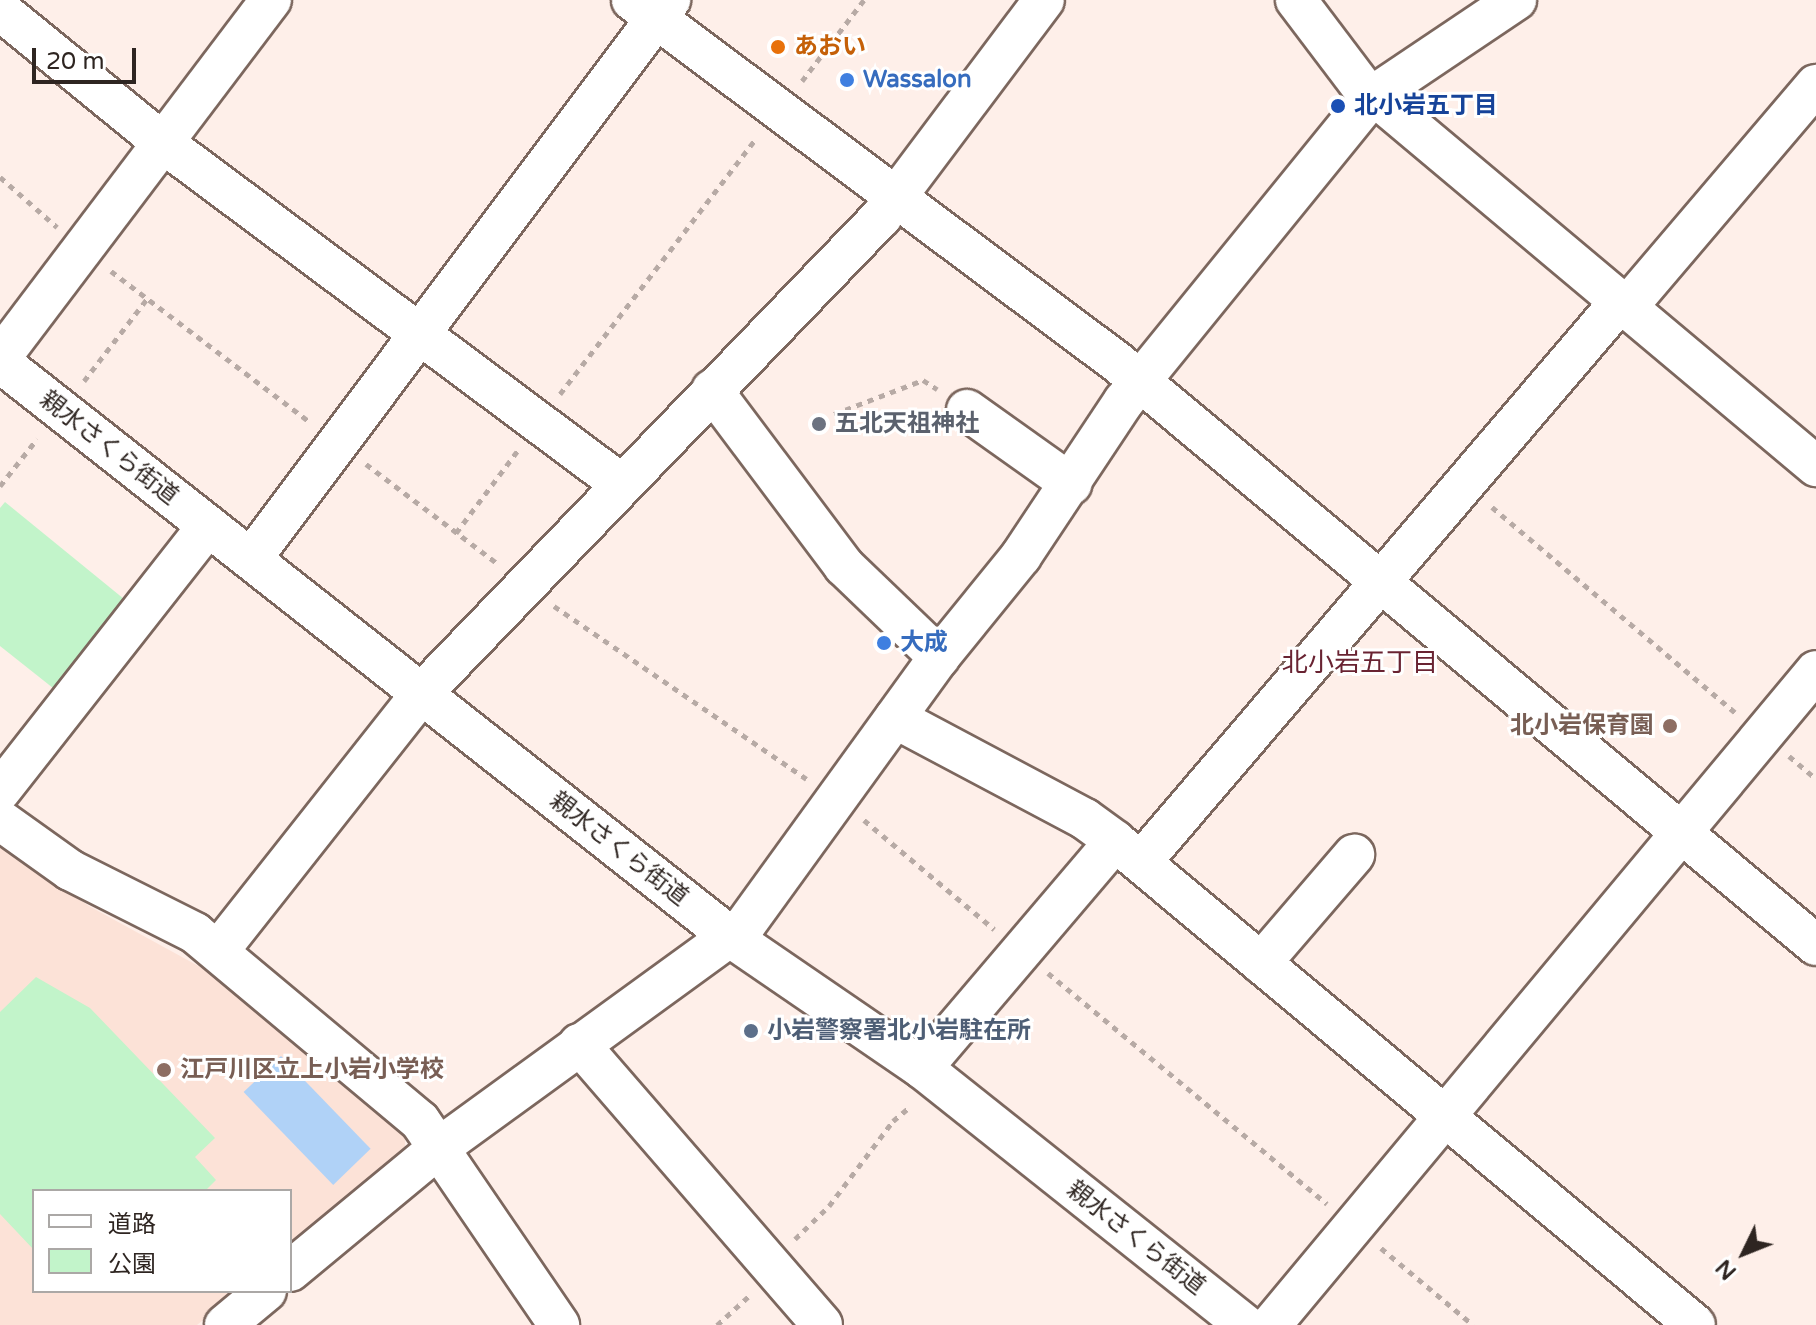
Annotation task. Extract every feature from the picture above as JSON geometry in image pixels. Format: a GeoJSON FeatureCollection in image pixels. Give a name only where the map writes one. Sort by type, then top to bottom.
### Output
{"type":"FeatureCollection","features":[{"type":"Feature","properties":{"kind":"street"},"geometry":{"type":"LineString","coordinates":[[0,360],[271,0]]}},
{"type":"Feature","properties":{"kind":"street"},"geometry":{"type":"LineString","coordinates":[[219,950],[421,694],[896,198],[1044,0]]}},
{"type":"Feature","properties":{"kind":"street"},"geometry":{"type":"LineString","coordinates":[[1296,0],[1373,97],[1816,466]]}},
{"type":"Feature","properties":{"kind":"street"},"geometry":{"type":"LineString","coordinates":[[292,1269],[440,1147],[579,1044],[732,938],[939,657],[1021,556],[1140,382],[1373,97],[1516,0]]}},
{"type":"Feature","properties":{"kind":"street"},"geometry":{"type":"LineString","coordinates":[[251,559],[653,6],[779,109],[1140,382],[1816,945]]}},
{"type":"Feature","properties":{"kind":"street"},"geometry":{"type":"LineString","coordinates":[[0,10],[162,142],[621,484]]}},
{"type":"Feature","properties":{"kind":"street"},"geometry":{"type":"LineString","coordinates":[[920,1084],[1021,951],[1128,851],[1381,582],[1816,85]]}},
{"type":"Feature","properties":{"kind":"street","name":"親水さくら街道"},"geometry":{"type":"LineString","coordinates":[[0,360],[49,425],[208,526],[920,1084],[1245,1325]]}},
{"type":"Feature","properties":{"kind":"street"},"geometry":{"type":"LineString","coordinates":[[712,390],[844,566],[939,657]]}},
{"type":"Feature","properties":{"kind":"street"},"geometry":{"type":"LineString","coordinates":[[967,410],[1071,484]]}},
{"type":"Feature","properties":{"kind":"street"},"geometry":{"type":"LineString","coordinates":[[0,791],[208,526]]}},
{"type":"Feature","properties":{"kind":"street"},"geometry":{"type":"LineString","coordinates":[[1271,1325],[1816,671]]}},
{"type":"Feature","properties":{"kind":"street"},"geometry":{"type":"LineString","coordinates":[[895,718],[1085,819],[1128,851],[1695,1325]]}},
{"type":"Feature","properties":{"kind":"street"},"geometry":{"type":"LineString","coordinates":[[0,820],[70,870],[195,933],[219,950],[420,1121],[559,1325]]}},
{"type":"Feature","properties":{"kind":"street"},"geometry":{"type":"LineString","coordinates":[[1261,963],[1354,855]]}},
{"type":"Feature","properties":{"kind":"street"},"geometry":{"type":"LineString","coordinates":[[579,1044],[822,1325]]}},
{"type":"Feature","properties":{"kind":"path"},"geometry":{"type":"LineString","coordinates":[[456,533],[864,0]]}},
{"type":"Feature","properties":{"kind":"path"},"geometry":{"type":"LineString","coordinates":[[0,486],[147,299]]}},
{"type":"Feature","properties":{"kind":"path"},"geometry":{"type":"LineString","coordinates":[[834,414],[923,380],[967,410]]}},
{"type":"Feature","properties":{"kind":"path"},"geometry":{"type":"LineString","coordinates":[[1464,484],[1816,779]]}},
{"type":"Feature","properties":{"kind":"path"},"geometry":{"type":"LineString","coordinates":[[1021,951],[1473,1325]]}},
{"type":"Feature","properties":{"kind":"path"},"geometry":{"type":"LineString","coordinates":[[717,1325],[774,1268],[780,1253],[829,1206],[858,1160],[920,1084]]}},
{"type":"Feature","properties":{"kind":"shaded area","name":"江戸川区立上小岩小学校"},"geometry":{"type":"Polygon","coordinates":[[[0,845],[89,906],[202,968],[405,1134],[405,1153],[292,1246],[292,1189],[32,1189],[32,1293],[236,1293],[197,1325],[0,1325],[0,845]]]}},
{"type":"Feature","properties":{"kind":"green space"},"geometry":{"type":"Polygon","coordinates":[[[5,502],[124,599],[53,688],[0,646],[0,508],[5,502]]]}},
{"type":"Feature","properties":{"kind":"green space"},"geometry":{"type":"Polygon","coordinates":[[[36,977],[90,1008],[215,1138],[195,1157],[216,1180],[207,1189],[32,1189],[32,1248],[0,1214],[0,1012],[36,977]]]}},
{"type":"Feature","properties":{"kind":"water"},"geometry":{"type":"Polygon","coordinates":[[[281,1056],[371,1149],[333,1185],[244,1092],[281,1056]]]}},
{"type":"Feature","properties":{"kind":"place","name":"あおい"},"geometry":{"type":"Point","coordinates":[778,47]}},
{"type":"Feature","properties":{"kind":"place","name":"Wassalon"},"geometry":{"type":"Point","coordinates":[847,80]}},
{"type":"Feature","properties":{"kind":"place","name":"北小岩五丁目"},"geometry":{"type":"Point","coordinates":[1338,106]}},
{"type":"Feature","properties":{"kind":"place","name":"五北天祖神社"},"geometry":{"type":"Point","coordinates":[819,424]}},
{"type":"Feature","properties":{"kind":"place","name":"大成"},"geometry":{"type":"Point","coordinates":[884,643]}},
{"type":"Feature","properties":{"kind":"place","name":"北小岩保育園"},"geometry":{"type":"Point","coordinates":[1670,726]}},
{"type":"Feature","properties":{"kind":"place","name":"小岩警察署北小岩駐在所"},"geometry":{"type":"Point","coordinates":[751,1031]}},
{"type":"Feature","properties":{"kind":"place","name":"江戸川区立上小岩小学校"},"geometry":{"type":"Point","coordinates":[164,1070]}},
{"type":"Feature","properties":{"kind":"district","name":"北小岩五丁目"},"geometry":{"type":"Point","coordinates":[1360,663]}}]}
